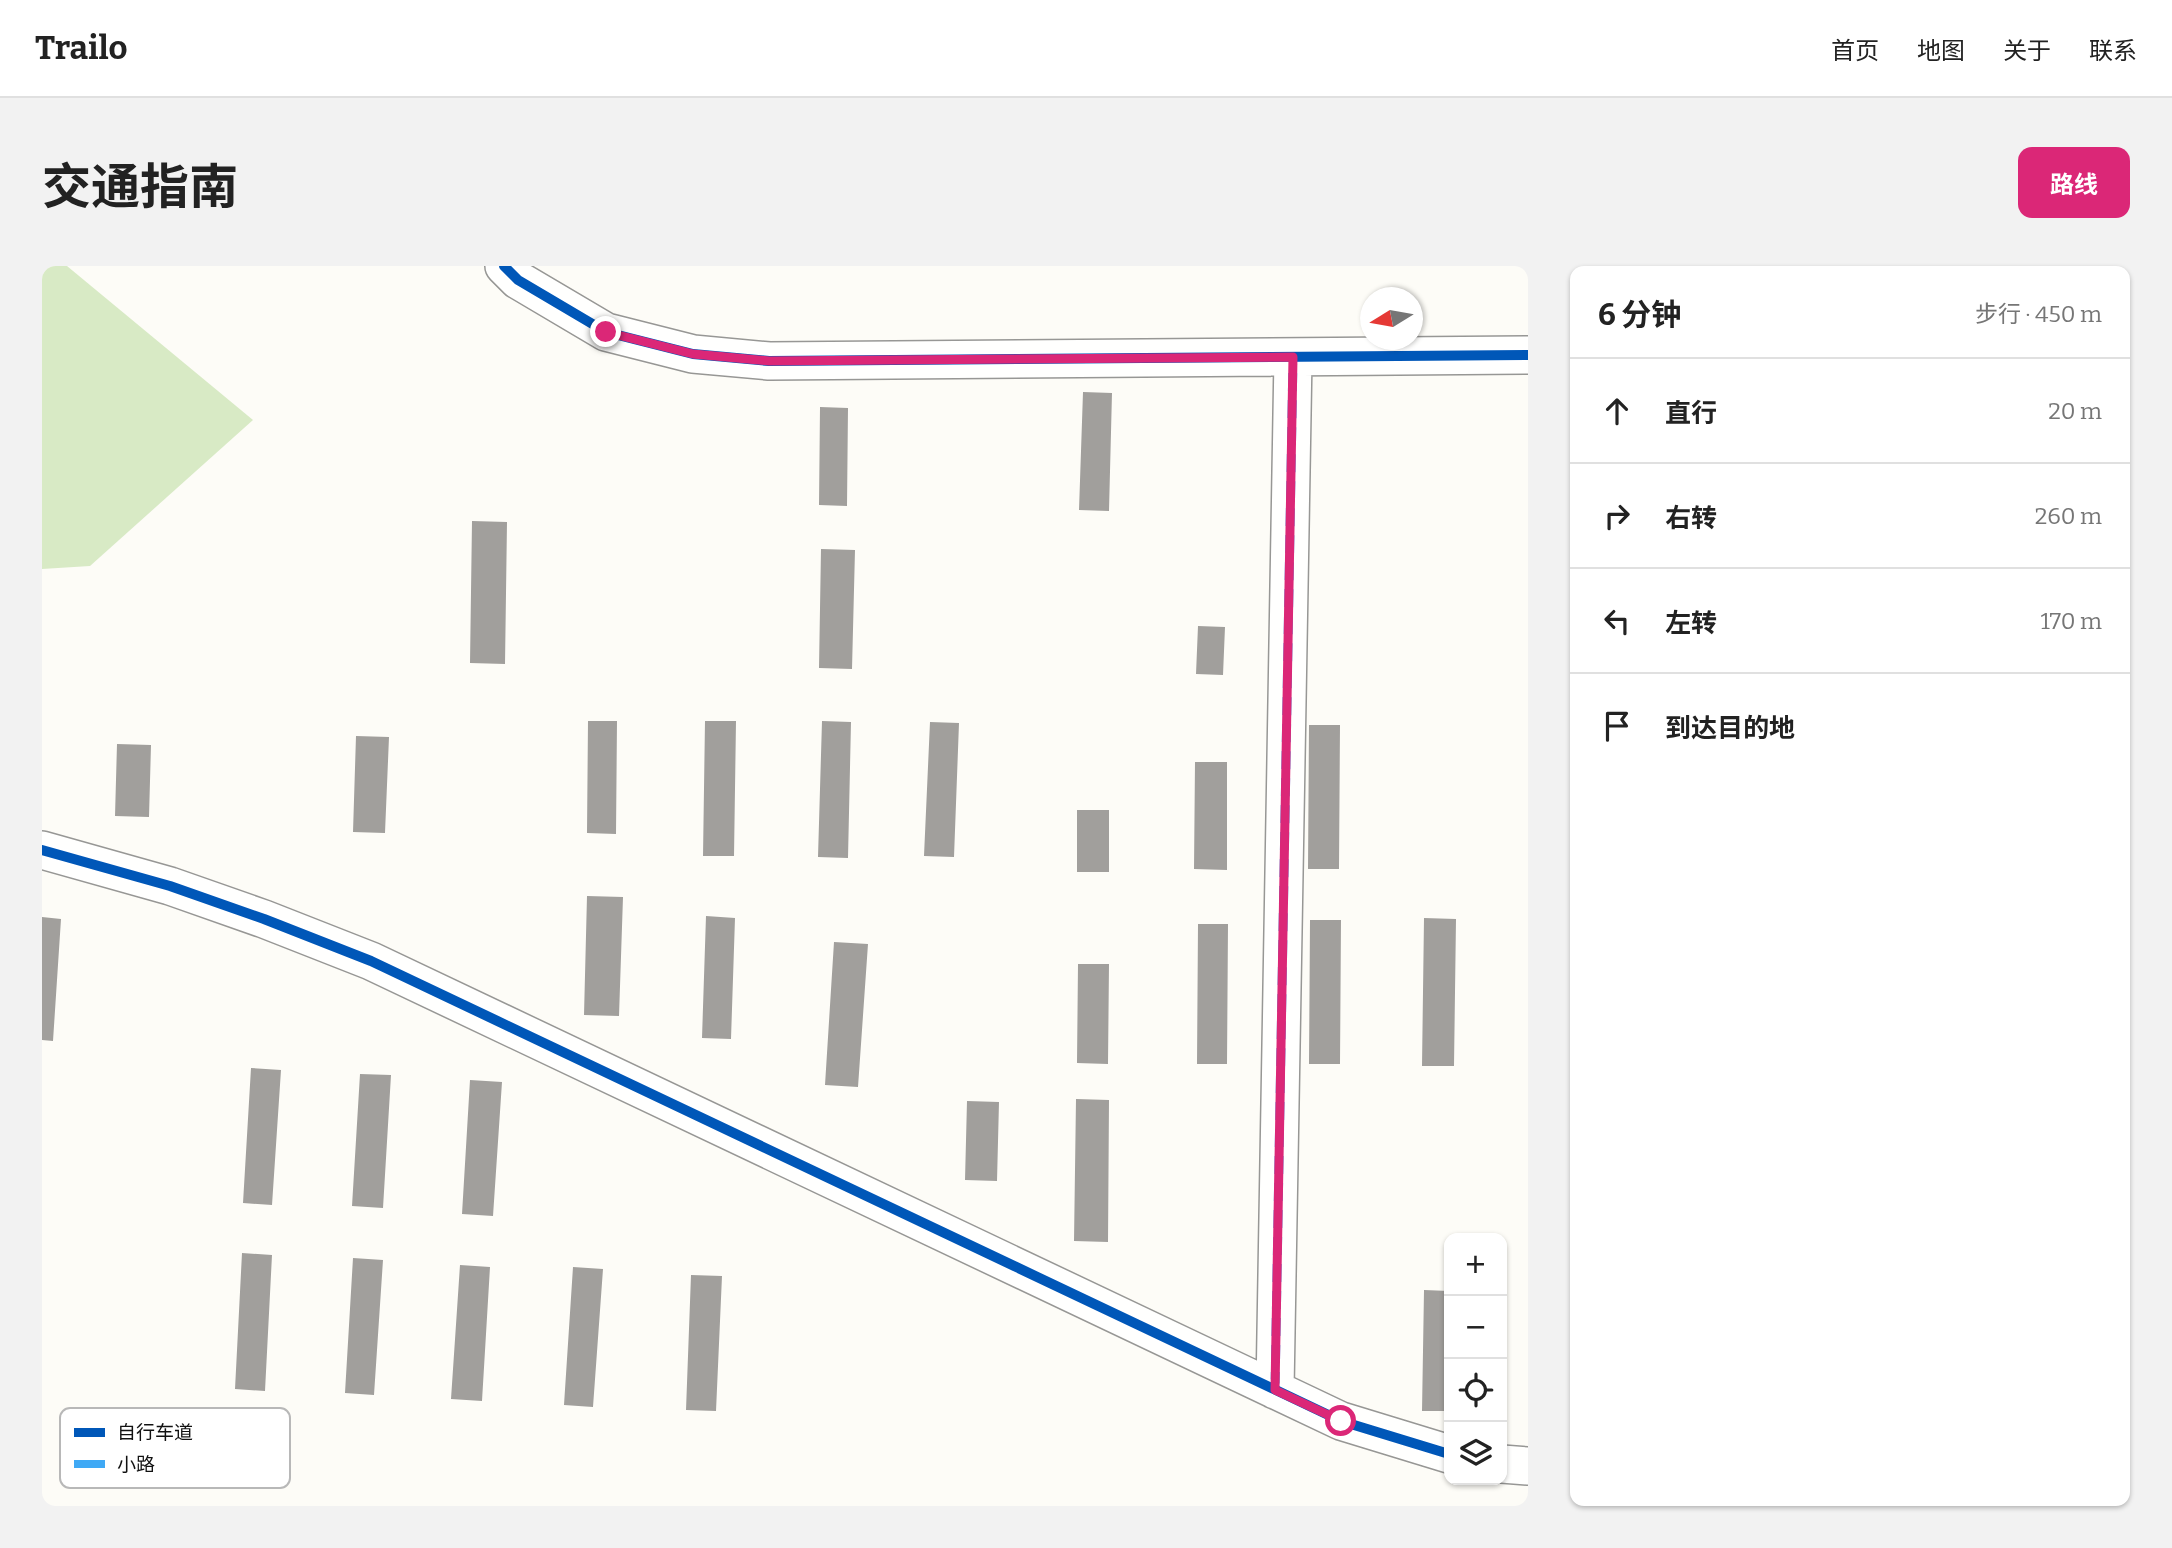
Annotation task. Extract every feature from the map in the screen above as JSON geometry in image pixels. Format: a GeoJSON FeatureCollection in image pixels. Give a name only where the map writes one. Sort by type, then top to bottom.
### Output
{"type":"FeatureCollection","features":[{"type":"Feature","properties":{"kind":"street"},"geometry":{"type":"LineString","coordinates":[[503,266],[518,280],[606,332],[693,354],[769,361],[1528,355]]}},
{"type":"Feature","properties":{"kind":"street"},"geometry":{"type":"LineString","coordinates":[[1275,1390],[1293,357]]}},
{"type":"Feature","properties":{"kind":"street"},"geometry":{"type":"LineString","coordinates":[[42,850],[170,886],[371,961],[1341,1421],[1444,1452]]}},
{"type":"Feature","properties":{"kind":"street"},"geometry":{"type":"LineString","coordinates":[[1507,1464],[1528,1466]]}},
{"type":"Feature","properties":{"kind":"green space"},"geometry":{"type":"Polygon","coordinates":[[[42,266],[67,266],[253,420],[90,566],[42,569],[42,266]]]}},
{"type":"Feature","properties":{"kind":"building"},"geometry":{"type":"Polygon","coordinates":[[[1083,392],[1112,393],[1109,511],[1079,510],[1083,392]]]}},
{"type":"Feature","properties":{"kind":"building"},"geometry":{"type":"Polygon","coordinates":[[[820,407],[848,408],[847,506],[819,505],[820,407]]]}},
{"type":"Feature","properties":{"kind":"building"},"geometry":{"type":"Polygon","coordinates":[[[472,521],[507,522],[505,664],[470,663],[472,521]]]}},
{"type":"Feature","properties":{"kind":"building"},"geometry":{"type":"Polygon","coordinates":[[[821,549],[855,550],[852,669],[819,668],[821,549]]]}},
{"type":"Feature","properties":{"kind":"building"},"geometry":{"type":"Polygon","coordinates":[[[1198,626],[1225,627],[1223,675],[1196,674],[1198,626]]]}},
{"type":"Feature","properties":{"kind":"building"},"geometry":{"type":"Polygon","coordinates":[[[588,721],[617,721],[616,834],[587,833],[588,721]]]}},
{"type":"Feature","properties":{"kind":"building"},"geometry":{"type":"Polygon","coordinates":[[[705,721],[736,721],[734,856],[703,856],[705,721]]]}},
{"type":"Feature","properties":{"kind":"building"},"geometry":{"type":"Polygon","coordinates":[[[822,721],[851,722],[848,858],[818,857],[822,721]]]}},
{"type":"Feature","properties":{"kind":"building"},"geometry":{"type":"Polygon","coordinates":[[[930,722],[959,723],[954,857],[924,856],[930,722]]]}},
{"type":"Feature","properties":{"kind":"building"},"geometry":{"type":"Polygon","coordinates":[[[1309,725],[1340,725],[1339,869],[1308,869],[1309,725]]]}},
{"type":"Feature","properties":{"kind":"building"},"geometry":{"type":"Polygon","coordinates":[[[356,736],[389,737],[385,833],[353,832],[356,736]]]}},
{"type":"Feature","properties":{"kind":"building"},"geometry":{"type":"Polygon","coordinates":[[[117,744],[151,745],[149,817],[115,816],[117,744]]]}},
{"type":"Feature","properties":{"kind":"building"},"geometry":{"type":"Polygon","coordinates":[[[1195,762],[1227,762],[1227,870],[1194,869],[1195,762]]]}},
{"type":"Feature","properties":{"kind":"building"},"geometry":{"type":"Polygon","coordinates":[[[1077,810],[1109,810],[1109,872],[1077,872],[1077,810]]]}},
{"type":"Feature","properties":{"kind":"building"},"geometry":{"type":"Polygon","coordinates":[[[587,896],[623,897],[619,1016],[584,1015],[587,896]]]}},
{"type":"Feature","properties":{"kind":"building"},"geometry":{"type":"Polygon","coordinates":[[[706,916],[735,918],[731,1039],[702,1038],[706,916]]]}},
{"type":"Feature","properties":{"kind":"building"},"geometry":{"type":"Polygon","coordinates":[[[42,917],[61,919],[53,1041],[42,1040],[42,917]]]}},
{"type":"Feature","properties":{"kind":"building"},"geometry":{"type":"Polygon","coordinates":[[[1424,918],[1456,919],[1454,1066],[1422,1066],[1424,918]]]}},
{"type":"Feature","properties":{"kind":"building"},"geometry":{"type":"Polygon","coordinates":[[[1310,920],[1341,920],[1340,1064],[1309,1064],[1310,920]]]}},
{"type":"Feature","properties":{"kind":"building"},"geometry":{"type":"Polygon","coordinates":[[[1198,924],[1228,924],[1227,1064],[1197,1064],[1198,924]]]}},
{"type":"Feature","properties":{"kind":"building"},"geometry":{"type":"Polygon","coordinates":[[[834,942],[868,944],[858,1087],[825,1085],[834,942]]]}},
{"type":"Feature","properties":{"kind":"building"},"geometry":{"type":"Polygon","coordinates":[[[1078,964],[1109,964],[1108,1064],[1077,1063],[1078,964]]]}},
{"type":"Feature","properties":{"kind":"building"},"geometry":{"type":"Polygon","coordinates":[[[251,1068],[281,1070],[272,1205],[243,1203],[251,1068]]]}},
{"type":"Feature","properties":{"kind":"building"},"geometry":{"type":"Polygon","coordinates":[[[360,1074],[391,1075],[383,1208],[352,1206],[360,1074]]]}},
{"type":"Feature","properties":{"kind":"building"},"geometry":{"type":"Polygon","coordinates":[[[470,1080],[502,1082],[493,1216],[462,1214],[470,1080]]]}},
{"type":"Feature","properties":{"kind":"building"},"geometry":{"type":"Polygon","coordinates":[[[1076,1099],[1109,1100],[1108,1242],[1074,1241],[1076,1099]]]}},
{"type":"Feature","properties":{"kind":"building"},"geometry":{"type":"Polygon","coordinates":[[[967,1101],[999,1102],[997,1181],[965,1180],[967,1101]]]}},
{"type":"Feature","properties":{"kind":"building"},"geometry":{"type":"Polygon","coordinates":[[[242,1253],[272,1255],[265,1391],[235,1389],[242,1253]]]}},
{"type":"Feature","properties":{"kind":"building"},"geometry":{"type":"Polygon","coordinates":[[[353,1258],[383,1260],[374,1395],[345,1393],[353,1258]]]}},
{"type":"Feature","properties":{"kind":"building"},"geometry":{"type":"Polygon","coordinates":[[[460,1265],[490,1267],[482,1401],[451,1399],[460,1265]]]}},
{"type":"Feature","properties":{"kind":"building"},"geometry":{"type":"Polygon","coordinates":[[[573,1267],[603,1269],[593,1407],[564,1405],[573,1267]]]}},
{"type":"Feature","properties":{"kind":"building"},"geometry":{"type":"Polygon","coordinates":[[[691,1275],[722,1276],[716,1411],[686,1410],[691,1275]]]}},
{"type":"Feature","properties":{"kind":"building"},"geometry":{"type":"Polygon","coordinates":[[[1424,1290],[1444,1291],[1444,1411],[1422,1411],[1424,1290]]]}},
{"type":"Feature","properties":{"kind":"marked path"},"geometry":{"type":"LineString","coordinates":[[1275,1390],[1293,357]]}},
{"type":"Feature","properties":{"kind":"cycle path"},"geometry":{"type":"LineString","coordinates":[[504,266],[518,280],[606,332],[693,354],[769,361],[1528,355]]}},
{"type":"Feature","properties":{"kind":"cycle path"},"geometry":{"type":"LineString","coordinates":[[42,850],[170,886],[371,961],[1341,1421],[1444,1452]]}},
{"type":"Feature","properties":{"kind":"route"},"geometry":{"type":"LineString","coordinates":[[606,332],[693,354],[769,361],[1293,357],[1275,1390],[1341,1421]]}}]}
